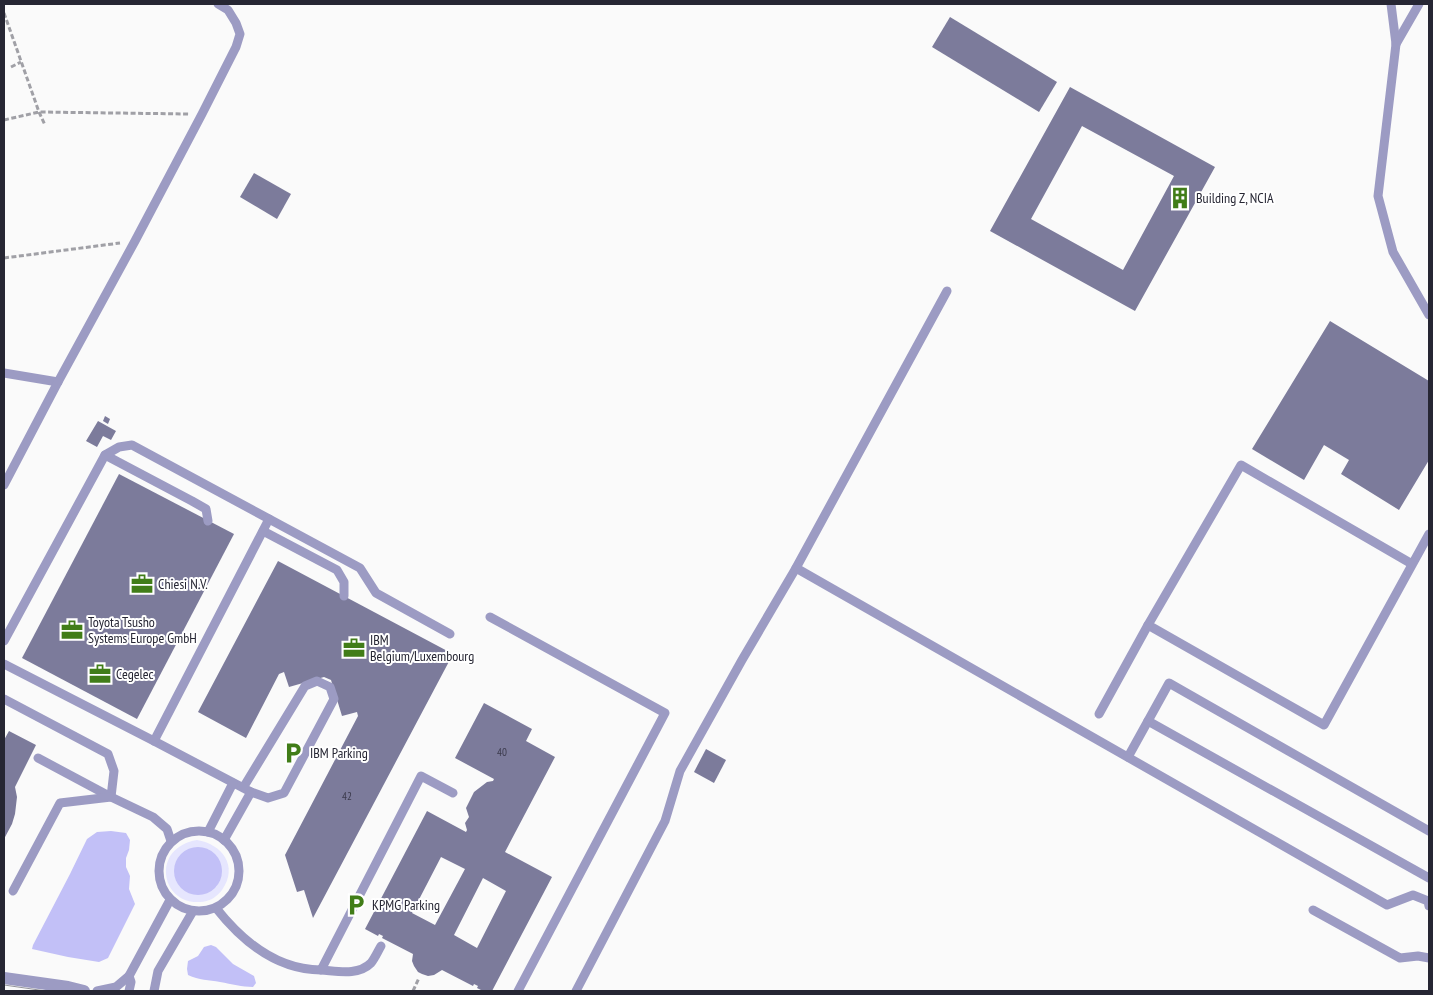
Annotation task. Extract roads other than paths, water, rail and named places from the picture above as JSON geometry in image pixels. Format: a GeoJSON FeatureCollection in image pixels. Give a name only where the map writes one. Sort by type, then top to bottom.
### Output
{"type":"FeatureCollection","features":[{"type":"Feature","properties":{"kind":"street"},"geometry":{"type":"LineString","coordinates":[[4,978],[84,991]]}},
{"type":"Feature","properties":{"kind":"lane"},"geometry":{"type":"LineString","coordinates":[[4,485],[135,241],[236,47],[240,34],[236,22],[228,10],[218,4]]}},
{"type":"Feature","properties":{"kind":"lane"},"geometry":{"type":"LineString","coordinates":[[1391,4],[1396,44],[1378,196],[1393,252],[1429,315]]}},
{"type":"Feature","properties":{"kind":"lane"},"geometry":{"type":"LineString","coordinates":[[1396,44],[1419,4]]}},
{"type":"Feature","properties":{"kind":"lane"},"geometry":{"type":"LineString","coordinates":[[576,991],[665,821],[680,771],[796,568],[947,291]]}},
{"type":"Feature","properties":{"kind":"lane"},"geometry":{"type":"LineString","coordinates":[[4,373],[58,382]]}},
{"type":"Feature","properties":{"kind":"lane"},"geometry":{"type":"LineString","coordinates":[[4,640],[105,455],[119,447],[132,445],[360,568],[376,593],[450,634]]}},
{"type":"Feature","properties":{"kind":"lane"},"geometry":{"type":"LineString","coordinates":[[105,455],[192,500],[206,509],[208,521]]}},
{"type":"Feature","properties":{"kind":"lane"},"geometry":{"type":"LineString","coordinates":[[1099,714],[1241,465],[1412,564]]}},
{"type":"Feature","properties":{"kind":"lane"},"geometry":{"type":"LineString","coordinates":[[154,741],[269,519]]}},
{"type":"Feature","properties":{"kind":"lane"},"geometry":{"type":"LineString","coordinates":[[263,531],[337,570],[344,582],[344,596]]}},
{"type":"Feature","properties":{"kind":"lane"},"geometry":{"type":"LineString","coordinates":[[1148,626],[1324,725],[1429,534]]}},
{"type":"Feature","properties":{"kind":"lane"},"geometry":{"type":"LineString","coordinates":[[796,568],[1387,904],[1413,895],[1428,901],[1429,906]]}},
{"type":"Feature","properties":{"kind":"lane"},"geometry":{"type":"LineString","coordinates":[[490,617],[665,713],[518,991]]}},
{"type":"Feature","properties":{"kind":"lane"},"geometry":{"type":"LineString","coordinates":[[4,664],[233,783],[247,790],[268,798],[284,793],[334,698],[330,687],[317,681],[305,686],[247,790],[224,840]]}},
{"type":"Feature","properties":{"kind":"lane"},"geometry":{"type":"LineString","coordinates":[[1128,757],[1169,683],[1429,830]]}},
{"type":"Feature","properties":{"kind":"lane"},"geometry":{"type":"LineString","coordinates":[[4,699],[108,754],[114,771],[111,798]]}},
{"type":"Feature","properties":{"kind":"lane"},"geometry":{"type":"LineString","coordinates":[[1148,721],[1429,878]]}},
{"type":"Feature","properties":{"kind":"lane"},"geometry":{"type":"LineString","coordinates":[[38,758],[111,798],[153,817],[167,829],[172,841]]}},
{"type":"Feature","properties":{"kind":"lane"},"geometry":{"type":"LineString","coordinates":[[321,970],[421,776],[453,793]]}},
{"type":"Feature","properties":{"kind":"lane"},"geometry":{"type":"LineString","coordinates":[[208,832],[233,783]]}},
{"type":"Feature","properties":{"kind":"lane"},"geometry":{"type":"LineString","coordinates":[[13,892],[60,803],[111,798]]}},
{"type":"Feature","properties":{"kind":"lane"},"geometry":{"type":"LineString","coordinates":[[197,831],[208,832],[224,840],[232,849],[237,860],[239,872],[237,884],[224,903],[216,908],[200,912],[181,908],[170,900],[162,890],[158,877],[159,864],[163,852],[172,841],[186,833],[197,831]]}},
{"type":"Feature","properties":{"kind":"lane"},"geometry":{"type":"LineString","coordinates":[[97,991],[116,987],[129,976],[170,900]]}},
{"type":"Feature","properties":{"kind":"lane"},"geometry":{"type":"LineString","coordinates":[[216,908],[237,932],[258,950],[297,968],[355,971],[362,969],[372,961],[382,946]]}},
{"type":"Feature","properties":{"kind":"lane"},"geometry":{"type":"LineString","coordinates":[[1313,910],[1400,958],[1418,956],[1429,958]]}},
{"type":"Feature","properties":{"kind":"lane"},"geometry":{"type":"LineString","coordinates":[[154,991],[158,971],[193,911]]}},
{"type":"Feature","properties":{"kind":"lane"},"geometry":{"type":"LineString","coordinates":[[129,976],[131,982],[129,991]]}},
{"type":"Feature","properties":{"kind":"water"},"geometry":{"type":"Polygon","coordinates":[[[97,832],[126,833],[130,840],[126,867],[130,876],[129,889],[135,904],[108,958],[99,962],[32,949],[87,839],[97,832]]]}},
{"type":"Feature","properties":{"kind":"water"},"geometry":{"type":"Polygon","coordinates":[[[198,847],[207,849],[215,854],[220,862],[222,871],[220,880],[215,888],[207,893],[198,895],[189,893],[181,888],[176,880],[174,871],[176,862],[181,854],[189,849],[198,847]]]}},
{"type":"Feature","properties":{"kind":"water"},"geometry":{"type":"Polygon","coordinates":[[[211,945],[216,947],[233,964],[254,976],[256,983],[253,987],[204,980],[188,975],[188,961],[198,956],[204,947],[211,945]]]}},
{"type":"Feature","properties":{"kind":"tram line"},"geometry":{"type":"LineString","coordinates":[[4,985],[46,991]]}},
{"type":"Feature","properties":{"kind":"place","name":"Building Z, NCIA"},"geometry":{"type":"Point","coordinates":[1180,198]}},
{"type":"Feature","properties":{"kind":"place","name":"Chiesi N.V."},"geometry":{"type":"Point","coordinates":[142,584]}},
{"type":"Feature","properties":{"kind":"place","name":"Toyota Tsusho Systems Europe GmbH"},"geometry":{"type":"Point","coordinates":[72,630]}},
{"type":"Feature","properties":{"kind":"place","name":"IBM Belgium/Luxembourg"},"geometry":{"type":"Point","coordinates":[354,648]}},
{"type":"Feature","properties":{"kind":"place","name":"Cegelec"},"geometry":{"type":"Point","coordinates":[100,674]}},
{"type":"Feature","properties":{"kind":"place","name":"IBM Parking"},"geometry":{"type":"Point","coordinates":[293,753]}},
{"type":"Feature","properties":{"kind":"place","name":"KPMG Parking"},"geometry":{"type":"Point","coordinates":[356,905]}}]}
